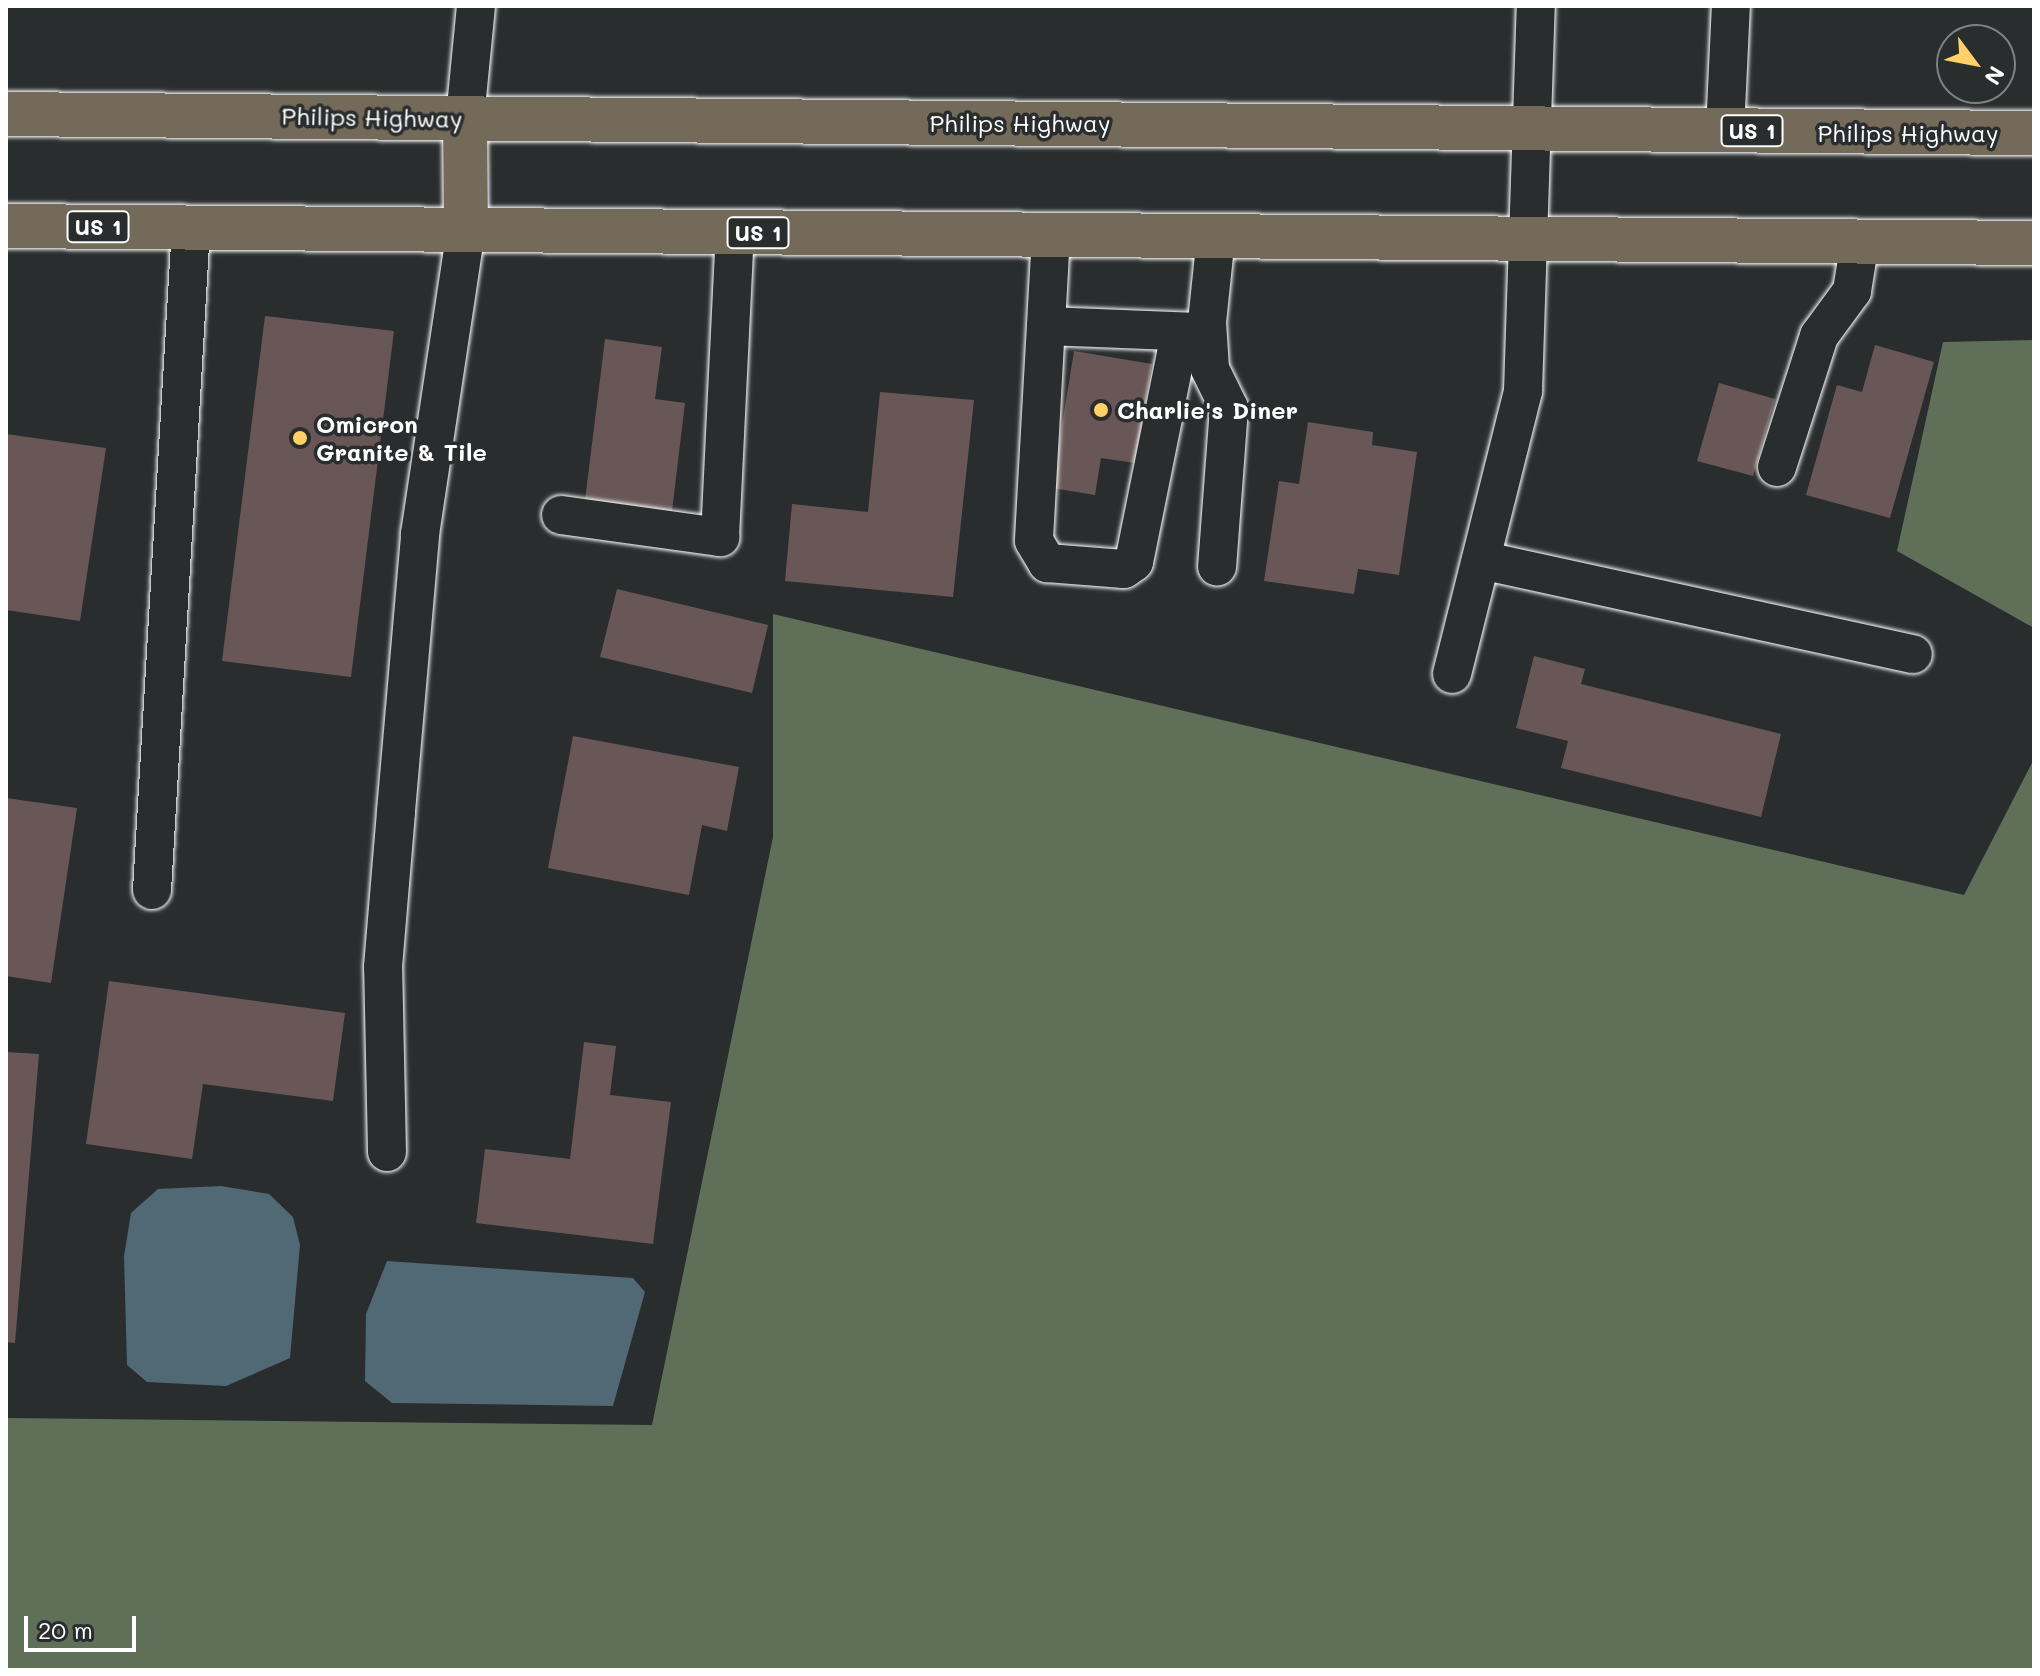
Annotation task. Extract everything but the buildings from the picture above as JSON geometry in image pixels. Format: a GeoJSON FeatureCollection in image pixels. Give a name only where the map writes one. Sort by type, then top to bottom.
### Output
{"type":"FeatureCollection","features":[{"type":"Feature","properties":{"kind":"main road","name":"Philips Highway"},"geometry":{"type":"LineString","coordinates":[[6,114],[2034,133]]}},
{"type":"Feature","properties":{"kind":"main road"},"geometry":{"type":"LineString","coordinates":[[465,118],[466,230]]}},
{"type":"Feature","properties":{"kind":"main road","name":"US 1"},"geometry":{"type":"LineString","coordinates":[[6,226],[2034,243]]}},
{"type":"Feature","properties":{"kind":"street"},"geometry":{"type":"LineString","coordinates":[[465,118],[476,6]]}},
{"type":"Feature","properties":{"kind":"street"},"geometry":{"type":"LineString","coordinates":[[1452,674],[1523,391],[1528,238],[1537,128],[1536,6]]}},
{"type":"Feature","properties":{"kind":"street"},"geometry":{"type":"LineString","coordinates":[[1725,131],[1731,6]]}},
{"type":"Feature","properties":{"kind":"street"},"geometry":{"type":"LineString","coordinates":[[152,890],[191,228]]}},
{"type":"Feature","properties":{"kind":"street"},"geometry":{"type":"LineString","coordinates":[[387,1152],[383,967],[420,534],[466,230]]}},
{"type":"Feature","properties":{"kind":"street"},"geometry":{"type":"LineString","coordinates":[[561,515],[720,537],[735,232]]}},
{"type":"Feature","properties":{"kind":"street"},"geometry":{"type":"LineString","coordinates":[[1051,235],[1034,541],[1038,557],[1063,565],[1124,569],[1140,552],[1176,354],[1196,328],[1216,236]]}},
{"type":"Feature","properties":{"kind":"street"},"geometry":{"type":"LineString","coordinates":[[1777,467],[1819,336],[1852,291],[1860,241]]}},
{"type":"Feature","properties":{"kind":"street"},"geometry":{"type":"LineString","coordinates":[[1046,326],[1196,328]]}},
{"type":"Feature","properties":{"kind":"street"},"geometry":{"type":"LineString","coordinates":[[1196,328],[1210,369],[1229,408],[1217,567]]}},
{"type":"Feature","properties":{"kind":"street"},"geometry":{"type":"LineString","coordinates":[[1481,560],[1913,654]]}},
{"type":"Feature","properties":{"kind":"green space"},"geometry":{"type":"Polygon","coordinates":[[[2034,340],[2034,628],[1897,551],[1943,342],[2034,340]]]}},
{"type":"Feature","properties":{"kind":"green space"},"geometry":{"type":"Polygon","coordinates":[[[773,614],[1964,895],[2034,759],[2034,1670],[6,1670],[6,1418],[652,1425],[773,837],[773,614]]]}},
{"type":"Feature","properties":{"kind":"water"},"geometry":{"type":"Polygon","coordinates":[[[221,1186],[269,1194],[293,1217],[300,1245],[290,1358],[226,1386],[147,1382],[127,1365],[124,1256],[131,1213],[158,1189],[221,1186]]]}},
{"type":"Feature","properties":{"kind":"water"},"geometry":{"type":"Polygon","coordinates":[[[387,1261],[633,1278],[645,1292],[613,1406],[392,1403],[365,1381],[366,1314],[387,1261]]]}},
{"type":"Feature","properties":{"kind":"place","name":"Charlie's Diner"},"geometry":{"type":"Point","coordinates":[1101,410]}},
{"type":"Feature","properties":{"kind":"place","name":"Omicron Granite & Tile"},"geometry":{"type":"Point","coordinates":[300,438]}}]}
